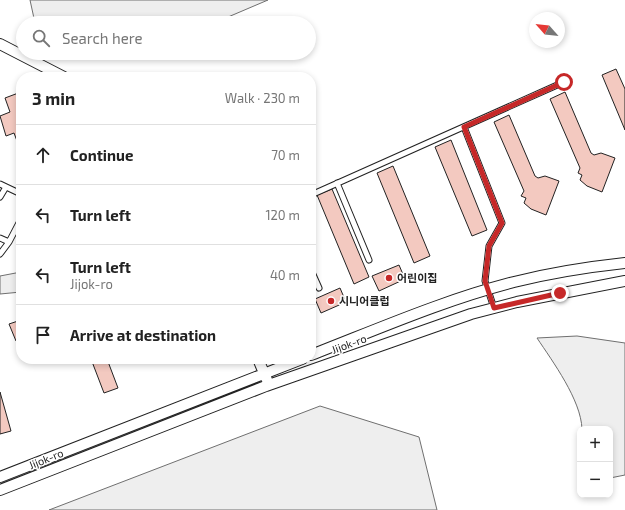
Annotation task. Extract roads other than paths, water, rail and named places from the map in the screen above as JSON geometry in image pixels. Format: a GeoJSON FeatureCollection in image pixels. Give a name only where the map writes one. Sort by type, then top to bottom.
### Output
{"type":"FeatureCollection","features":[{"type":"Feature","properties":{"kind":"street"},"geometry":{"type":"LineString","coordinates":[[0,44],[16,52]]}},
{"type":"Feature","properties":{"kind":"street"},"geometry":{"type":"LineString","coordinates":[[31,60],[54,72]]}},
{"type":"Feature","properties":{"kind":"street","name":"Jijok-ro"},"geometry":{"type":"LineString","coordinates":[[316,353],[394,322],[464,297],[515,282],[600,266],[625,263]]}},
{"type":"Feature","properties":{"kind":"street","name":"Jijok-ro"},"geometry":{"type":"LineString","coordinates":[[0,490],[269,385],[377,346],[494,308],[531,299],[625,281]]}},
{"type":"Feature","properties":{"kind":"street"},"geometry":{"type":"LineString","coordinates":[[260,364],[269,385]]}},
{"type":"Feature","properties":{"kind":"street","name":"Jijok-ro"},"geometry":{"type":"LineString","coordinates":[[0,477],[289,364]]}},
{"type":"Feature","properties":{"kind":"lane"},"geometry":{"type":"LineString","coordinates":[[316,193],[564,82]]}},
{"type":"Feature","properties":{"kind":"lane"},"geometry":{"type":"LineString","coordinates":[[464,127],[502,223],[489,246],[485,281],[494,308]]}},
{"type":"Feature","properties":{"kind":"lane"},"geometry":{"type":"LineString","coordinates":[[0,184],[16,192]]}},
{"type":"Feature","properties":{"kind":"lane"},"geometry":{"type":"LineString","coordinates":[[337,184],[370,260]]}},
{"type":"Feature","properties":{"kind":"lane"},"geometry":{"type":"LineString","coordinates":[[0,197],[6,187]]}},
{"type":"Feature","properties":{"kind":"lane"},"geometry":{"type":"LineString","coordinates":[[0,254],[9,242],[16,229]]}},
{"type":"Feature","properties":{"kind":"lane"},"geometry":{"type":"LineString","coordinates":[[0,238],[9,242]]}},
{"type":"Feature","properties":{"kind":"lane"},"geometry":{"type":"LineString","coordinates":[[316,281],[319,288]]}},
{"type":"Feature","properties":{"kind":"place","name":"어린이집"},"geometry":{"type":"Point","coordinates":[389,278]}},
{"type":"Feature","properties":{"kind":"place","name":"시니어클럽"},"geometry":{"type":"Point","coordinates":[331,301]}}]}
